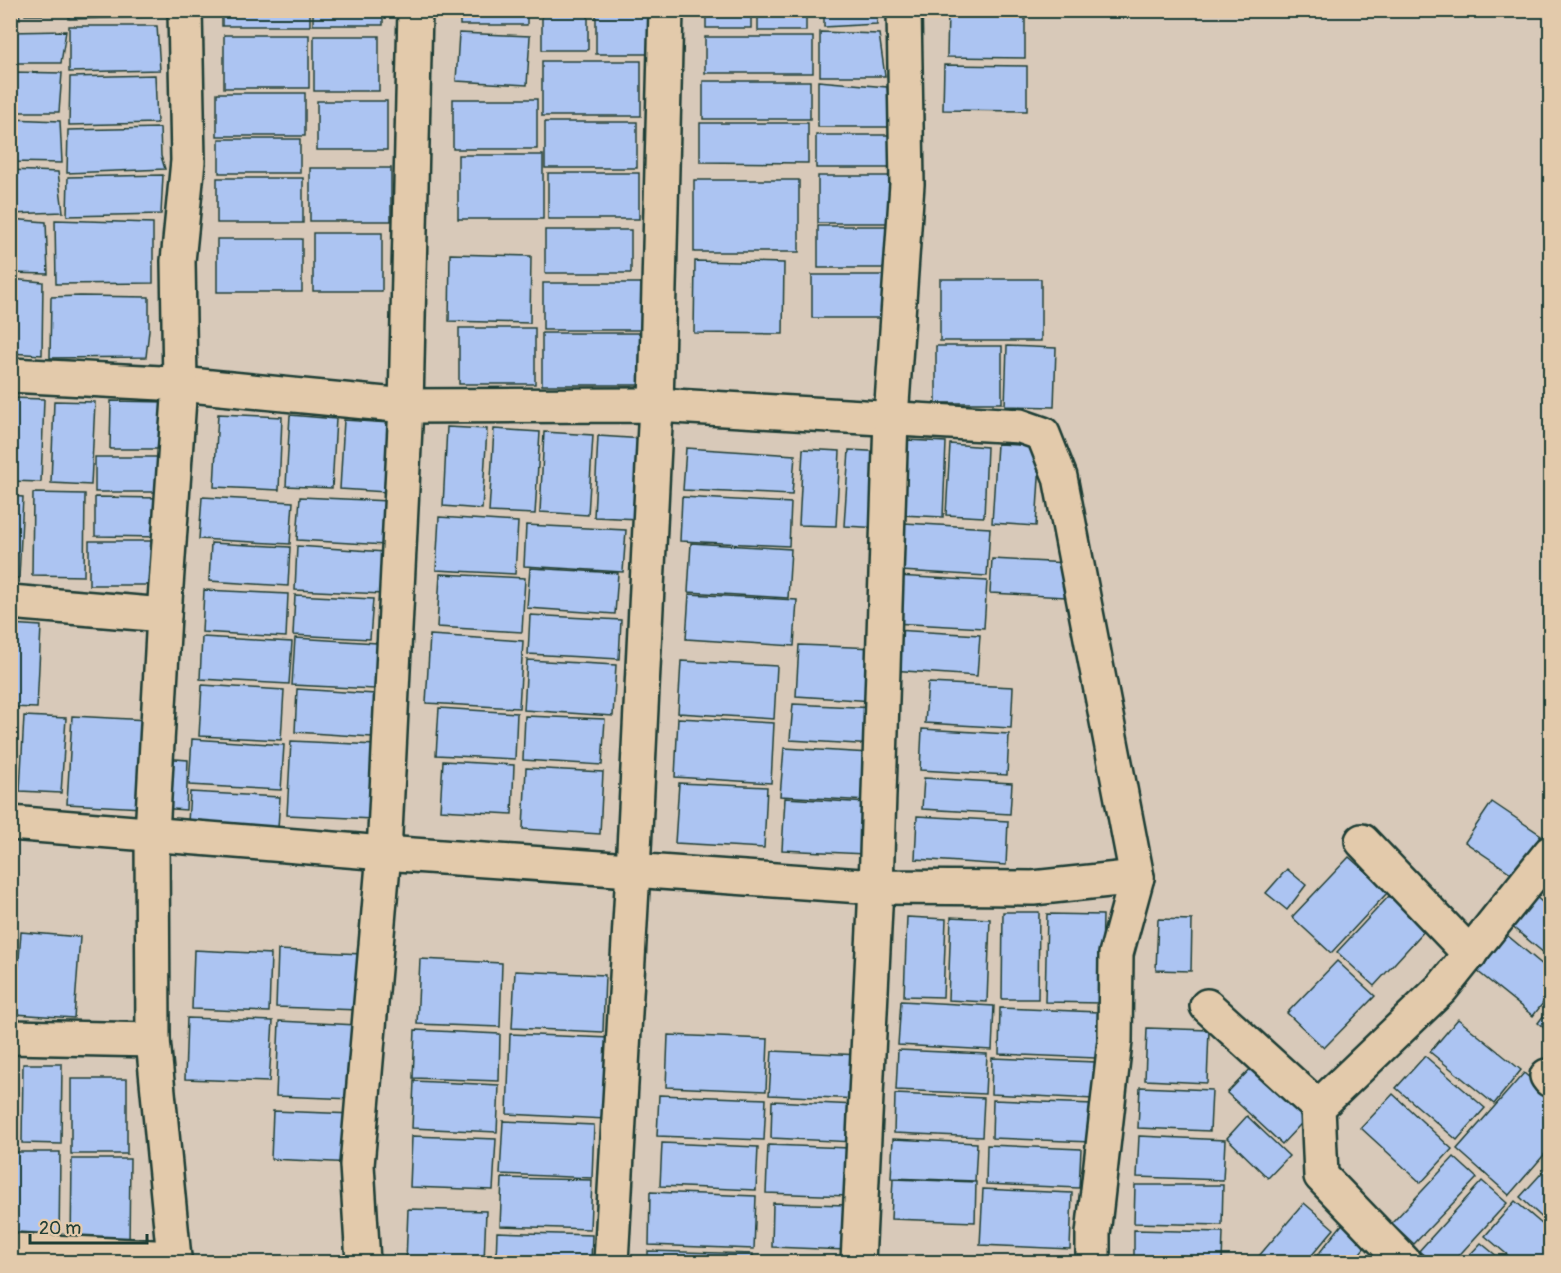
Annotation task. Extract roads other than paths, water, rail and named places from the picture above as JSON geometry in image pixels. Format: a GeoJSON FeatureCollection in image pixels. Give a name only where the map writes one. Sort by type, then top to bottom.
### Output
{"type":"FeatureCollection","features":[{"type":"Feature","properties":{"kind":"street"},"geometry":{"type":"LineString","coordinates":[[10,1250],[173,1260],[153,1040],[152,834],[180,384],[178,261],[188,161],[185,10]]}},
{"type":"Feature","properties":{"kind":"street"},"geometry":{"type":"LineString","coordinates":[[363,1263],[357,1165],[384,853],[406,406],[415,10]]}},
{"type":"Feature","properties":{"kind":"street"},"geometry":{"type":"LineString","coordinates":[[611,1263],[656,405],[666,10]]}},
{"type":"Feature","properties":{"kind":"street"},"geometry":{"type":"LineString","coordinates":[[858,1263],[876,887],[891,418],[908,184],[904,10]]}},
{"type":"Feature","properties":{"kind":"street"},"geometry":{"type":"LineString","coordinates":[[10,375],[180,384],[406,406],[656,405],[1020,426],[1043,434],[1060,477],[1137,877],[1116,954],[1115,1041],[1093,1234],[1092,1263]]}},
{"type":"Feature","properties":{"kind":"street"},"geometry":{"type":"LineString","coordinates":[[10,602],[164,615]]}},
{"type":"Feature","properties":{"kind":"street"},"geometry":{"type":"LineString","coordinates":[[10,823],[384,853],[876,887],[1033,888],[1137,877]]}},
{"type":"Feature","properties":{"kind":"street"},"geometry":{"type":"LineString","coordinates":[[1362,841],[1470,954]]}},
{"type":"Feature","properties":{"kind":"street"},"geometry":{"type":"LineString","coordinates":[[1318,1107],[1442,988],[1551,852]]}},
{"type":"Feature","properties":{"kind":"street"},"geometry":{"type":"LineString","coordinates":[[1207,1006],[1318,1107],[1321,1176],[1404,1263]]}},
{"type":"Feature","properties":{"kind":"street"},"geometry":{"type":"LineString","coordinates":[[10,1037],[153,1040]]}}]}
